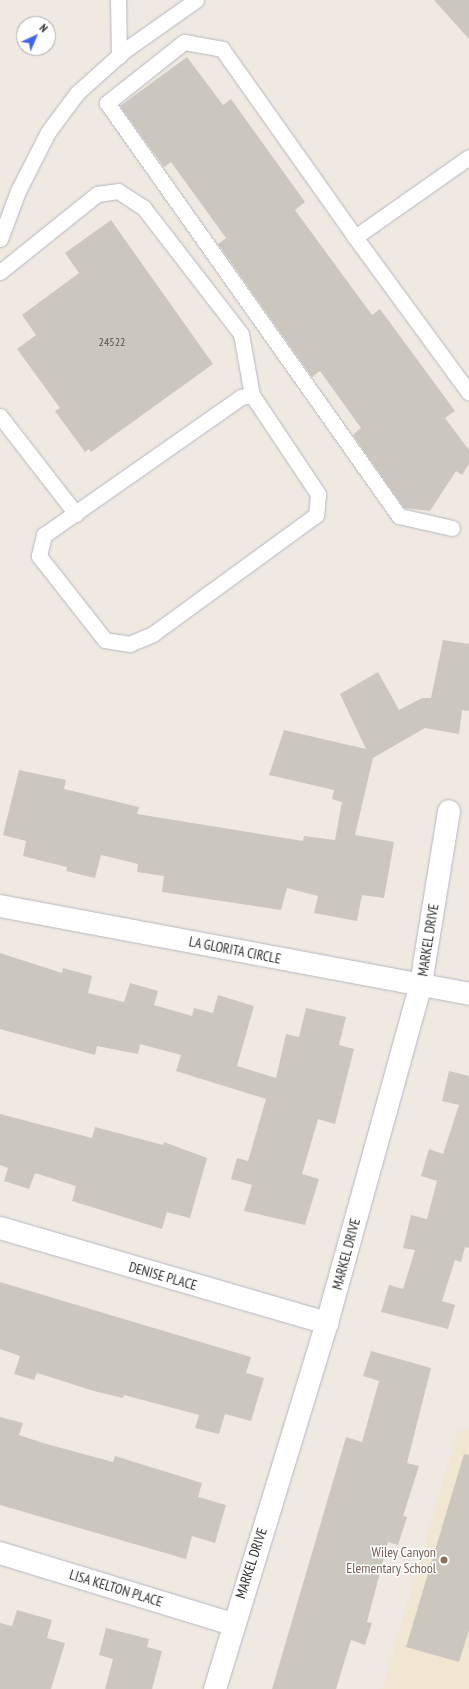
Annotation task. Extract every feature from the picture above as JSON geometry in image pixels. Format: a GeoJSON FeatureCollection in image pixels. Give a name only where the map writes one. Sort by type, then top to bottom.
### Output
{"type":"FeatureCollection","features":[{"type":"Feature","properties":{"kind":"street","name":"MARKEL DRIVE"},"geometry":{"type":"LineString","coordinates":[[215,1689],[232,1624],[327,1323],[421,984],[450,811]]}},
{"type":"Feature","properties":{"kind":"street","name":"LA GLORITA CIRCLE"},"geometry":{"type":"LineString","coordinates":[[0,906],[469,994]]}},
{"type":"Feature","properties":{"kind":"street","name":"DENISE PLACE"},"geometry":{"type":"LineString","coordinates":[[0,1228],[327,1323]]}},
{"type":"Feature","properties":{"kind":"street","name":"LISA KELTON PLACE"},"geometry":{"type":"LineString","coordinates":[[0,1553],[232,1624]]}},
{"type":"Feature","properties":{"kind":"lane"},"geometry":{"type":"LineString","coordinates":[[118,0],[119,56]]}},
{"type":"Feature","properties":{"kind":"lane"},"geometry":{"type":"LineString","coordinates":[[0,240],[18,192],[48,132],[77,93],[119,56],[196,0]]}},
{"type":"Feature","properties":{"kind":"lane"},"geometry":{"type":"LineString","coordinates":[[452,528],[399,516],[107,103],[184,42],[222,49],[355,237],[469,393]]}},
{"type":"Feature","properties":{"kind":"lane"},"geometry":{"type":"LineString","coordinates":[[355,237],[469,157]]}},
{"type":"Feature","properties":{"kind":"lane"},"geometry":{"type":"LineString","coordinates":[[0,272],[97,194],[118,191],[143,207],[241,334],[252,395],[318,494],[316,515],[153,634],[130,644],[105,640],[39,556],[44,535],[241,397],[252,395]]}},
{"type":"Feature","properties":{"kind":"lane"},"geometry":{"type":"LineString","coordinates":[[0,416],[76,514]]}},
{"type":"Feature","properties":{"kind":"shaded area","name":"Wiley Canyon Elementary School"},"geometry":{"type":"Polygon","coordinates":[[[469,1429],[469,1689],[382,1689],[458,1431],[469,1429]]]}},
{"type":"Feature","properties":{"kind":"building"},"geometry":{"type":"Polygon","coordinates":[[[434,0],[469,0],[469,39],[450,18],[434,0]]]}},
{"type":"Feature","properties":{"kind":"building"},"geometry":{"type":"Polygon","coordinates":[[[187,57],[223,105],[231,99],[305,202],[295,210],[372,315],[380,309],[455,411],[445,418],[469,450],[469,464],[462,475],[456,471],[430,511],[404,508],[353,435],[361,428],[320,371],[312,377],[218,244],[226,238],[171,162],[164,167],[120,106],[187,57]]]}},
{"type":"Feature","properties":{"kind":"building"},"geometry":{"type":"Polygon","coordinates":[[[111,220],[213,364],[91,452],[89,449],[85,452],[55,411],[60,408],[17,349],[36,335],[22,315],[79,273],[65,253],[111,220]]]}},
{"type":"Feature","properties":{"kind":"building"},"geometry":{"type":"Polygon","coordinates":[[[443,640],[469,644],[469,711],[462,710],[459,734],[425,728],[373,758],[355,835],[394,842],[384,898],[362,895],[357,921],[314,913],[318,896],[287,888],[281,910],[162,892],[164,876],[137,872],[138,864],[101,855],[95,878],[66,871],[67,867],[23,856],[26,841],[3,835],[19,770],[66,780],[64,789],[139,807],[137,814],[303,841],[304,836],[335,840],[342,802],[332,799],[334,790],[269,775],[284,730],[366,749],[340,694],[378,672],[399,710],[422,698],[431,698],[443,640]]]}},
{"type":"Feature","properties":{"kind":"building"},"geometry":{"type":"Polygon","coordinates":[[[0,953],[62,973],[63,968],[92,976],[88,993],[124,1002],[130,983],[158,991],[154,1005],[192,1016],[194,1008],[213,1013],[218,995],[254,1006],[237,1066],[276,1078],[286,1034],[299,1037],[306,1008],[346,1017],[339,1045],[354,1049],[335,1124],[318,1119],[302,1174],[319,1179],[305,1225],[244,1211],[252,1185],[231,1179],[237,1158],[248,1161],[266,1099],[176,1071],[181,1055],[140,1044],[138,1054],[97,1046],[95,1055],[0,1029],[0,953]]]}},
{"type":"Feature","properties":{"kind":"building"},"geometry":{"type":"Polygon","coordinates":[[[449,1071],[469,1076],[469,1248],[465,1247],[461,1262],[455,1260],[442,1301],[455,1305],[448,1329],[381,1312],[389,1285],[403,1289],[415,1250],[403,1248],[411,1215],[427,1219],[437,1181],[421,1176],[429,1149],[443,1154],[459,1105],[442,1101],[449,1071]]]}},
{"type":"Feature","properties":{"kind":"building"},"geometry":{"type":"Polygon","coordinates":[[[0,1114],[92,1138],[95,1127],[163,1145],[164,1142],[207,1158],[190,1218],[167,1212],[162,1229],[72,1201],[76,1186],[35,1173],[29,1189],[4,1181],[8,1168],[0,1165],[0,1114]]]}},
{"type":"Feature","properties":{"kind":"building"},"geometry":{"type":"Polygon","coordinates":[[[0,1282],[251,1357],[246,1373],[264,1378],[251,1421],[225,1414],[219,1434],[195,1428],[199,1415],[124,1395],[123,1398],[94,1391],[37,1373],[34,1380],[14,1374],[20,1356],[0,1349],[0,1282]]]}},
{"type":"Feature","properties":{"kind":"building"},"geometry":{"type":"Polygon","coordinates":[[[371,1351],[431,1368],[407,1463],[419,1466],[403,1516],[407,1517],[398,1545],[388,1542],[367,1622],[372,1623],[365,1645],[351,1640],[336,1689],[272,1689],[346,1437],[362,1442],[379,1381],[363,1376],[371,1351]]]}},
{"type":"Feature","properties":{"kind":"building"},"geometry":{"type":"Polygon","coordinates":[[[0,1417],[23,1423],[19,1435],[43,1443],[113,1462],[115,1456],[202,1483],[198,1497],[226,1505],[215,1543],[192,1536],[186,1559],[0,1505],[0,1417]]]}},
{"type":"Feature","properties":{"kind":"building"},"geometry":{"type":"Polygon","coordinates":[[[464,1454],[469,1455],[469,1630],[459,1662],[406,1647],[464,1454]]]}},
{"type":"Feature","properties":{"kind":"building"},"geometry":{"type":"Polygon","coordinates":[[[17,1610],[52,1620],[47,1638],[65,1643],[51,1689],[0,1689],[0,1623],[12,1626],[17,1610]]]}},
{"type":"Feature","properties":{"kind":"building"},"geometry":{"type":"Polygon","coordinates":[[[106,1628],[149,1639],[147,1647],[162,1651],[152,1689],[105,1689],[113,1659],[99,1655],[106,1628]]]}},
{"type":"Feature","properties":{"kind":"place","name":"Wiley Canyon Elementary School"},"geometry":{"type":"Point","coordinates":[444,1560]}}]}
